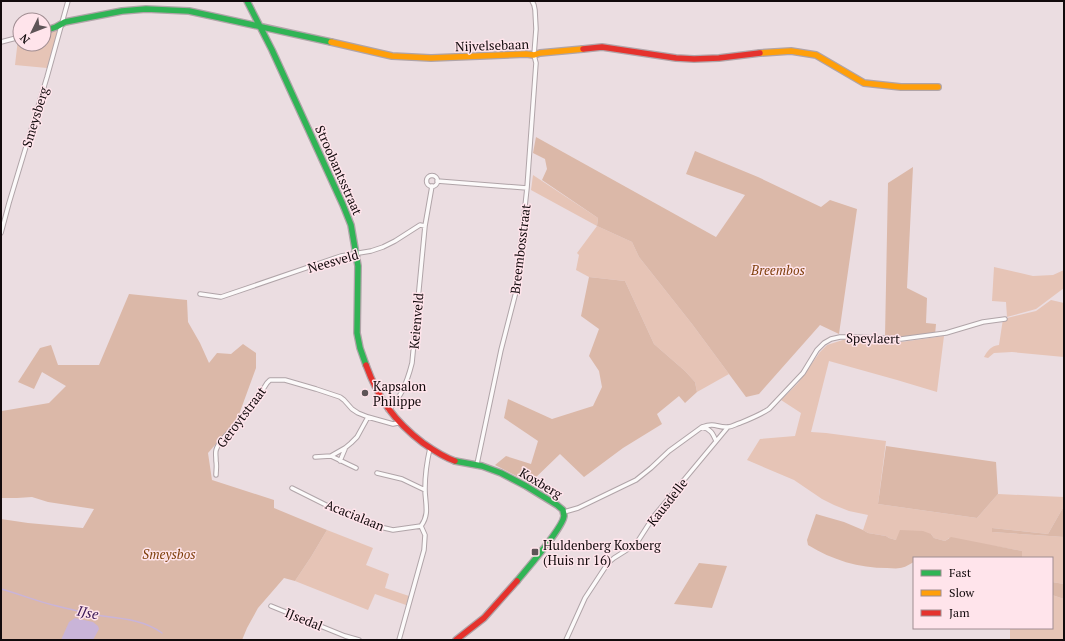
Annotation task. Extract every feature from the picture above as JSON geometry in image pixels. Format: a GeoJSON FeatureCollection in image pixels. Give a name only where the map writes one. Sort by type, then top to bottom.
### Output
{"type":"FeatureCollection","features":[{"type":"Feature","properties":{"kind":"street","name":"Smeysberg"},"geometry":{"type":"LineString","coordinates":[[1,233],[68,1]]}},
{"type":"Feature","properties":{"kind":"street","name":"Stroobantsstraat"},"geometry":{"type":"LineString","coordinates":[[247,1],[272,50],[343,205],[350,225],[356,253],[359,279],[358,342],[370,377],[381,400],[398,422]]}},
{"type":"Feature","properties":{"kind":"street","name":"Breembosstraat"},"geometry":{"type":"LineString","coordinates":[[477,464],[501,350],[518,284],[522,234],[528,188],[536,63],[534,55],[536,29],[534,2]]}},
{"type":"Feature","properties":{"kind":"street","name":"Nijvelsebaan"},"geometry":{"type":"LineString","coordinates":[[52,28],[65,22],[98,14],[146,9],[189,11],[392,56],[431,58],[526,54],[534,55],[540,53],[602,47],[694,60],[791,51],[816,55],[864,83],[901,87],[938,87]]}},
{"type":"Feature","properties":{"kind":"street"},"geometry":{"type":"LineString","coordinates":[[1,42],[12,39]]}},
{"type":"Feature","properties":{"kind":"street"},"geometry":{"type":"LineString","coordinates":[[432,186],[427,184],[426,180],[429,176],[434,175],[438,181]]}},
{"type":"Feature","properties":{"kind":"street"},"geometry":{"type":"LineString","coordinates":[[438,181],[528,188]]}},
{"type":"Feature","properties":{"kind":"street"},"geometry":{"type":"LineString","coordinates":[[432,186],[435,186],[438,181]]}},
{"type":"Feature","properties":{"kind":"street"},"geometry":{"type":"LineString","coordinates":[[425,226],[432,186]]}},
{"type":"Feature","properties":{"kind":"street","name":"Neesveld"},"geometry":{"type":"LineString","coordinates":[[200,294],[221,297],[341,256],[383,247],[396,241],[420,225],[425,226]]}},
{"type":"Feature","properties":{"kind":"street","name":"Keienveld"},"geometry":{"type":"LineString","coordinates":[[388,410],[395,403],[409,376],[412,363],[425,226]]}},
{"type":"Feature","properties":{"kind":"street","name":"Speylaert"},"geometry":{"type":"LineString","coordinates":[[716,441],[728,427],[758,416],[769,409],[802,373],[817,350],[831,339],[840,337],[855,337],[901,339],[946,333],[983,322],[1006,319]]}},
{"type":"Feature","properties":{"kind":"street","name":"Geroytstraat"},"geometry":{"type":"LineString","coordinates":[[216,475],[216,448],[253,405],[270,380],[285,380],[334,395],[344,400],[358,413],[393,424],[398,422]]}},
{"type":"Feature","properties":{"kind":"street"},"geometry":{"type":"LineString","coordinates":[[315,457],[331,456],[351,444],[368,417]]}},
{"type":"Feature","properties":{"kind":"street","name":"Koxberg"},"geometry":{"type":"LineString","coordinates":[[398,422],[414,437],[448,459],[486,466],[504,474],[560,507],[564,512],[564,517],[560,525],[541,552],[501,600],[484,618],[456,640]]}},
{"type":"Feature","properties":{"kind":"street","name":"Speylaert"},"geometry":{"type":"LineString","coordinates":[[702,427],[708,424],[714,424],[728,427]]}},
{"type":"Feature","properties":{"kind":"street"},"geometry":{"type":"LineString","coordinates":[[564,512],[578,508],[636,480],[673,448],[702,427],[711,431],[716,441]]}},
{"type":"Feature","properties":{"kind":"street","name":"Kausdelle"},"geometry":{"type":"LineString","coordinates":[[566,640],[585,598],[608,563],[638,541],[654,516],[716,441]]}},
{"type":"Feature","properties":{"kind":"street"},"geometry":{"type":"LineString","coordinates":[[340,461],[345,448]]}},
{"type":"Feature","properties":{"kind":"street"},"geometry":{"type":"LineString","coordinates":[[400,640],[424,550],[425,535],[421,526],[427,511],[425,490],[430,448]]}},
{"type":"Feature","properties":{"kind":"street"},"geometry":{"type":"LineString","coordinates":[[331,456],[356,468]]}},
{"type":"Feature","properties":{"kind":"street"},"geometry":{"type":"LineString","coordinates":[[377,474],[402,479],[425,490]]}},
{"type":"Feature","properties":{"kind":"street","name":"Acacialaan"},"geometry":{"type":"LineString","coordinates":[[292,488],[334,509],[380,527],[393,530],[421,526]]}},
{"type":"Feature","properties":{"kind":"street","name":"IJsedal"},"geometry":{"type":"LineString","coordinates":[[271,606],[345,636],[359,640]]}},
{"type":"Feature","properties":{"kind":"shaded area"},"geometry":{"type":"Polygon","coordinates":[[[55,30],[58,32],[52,52],[52,31],[55,30]]]}},
{"type":"Feature","properties":{"kind":"shaded area"},"geometry":{"type":"Polygon","coordinates":[[[16,52],[52,52],[47,68],[15,65],[16,52]]]}},
{"type":"Feature","properties":{"kind":"shaded area"},"geometry":{"type":"Polygon","coordinates":[[[533,175],[598,218],[597,226],[531,190],[533,175]]]}},
{"type":"Feature","properties":{"kind":"shaded area"},"geometry":{"type":"Polygon","coordinates":[[[597,226],[632,242],[639,257],[729,374],[697,392],[695,382],[685,371],[654,344],[625,281],[589,277],[576,270],[579,255],[577,253],[597,226]]]}},
{"type":"Feature","properties":{"kind":"shaded area"},"geometry":{"type":"Polygon","coordinates":[[[994,267],[1033,276],[1053,275],[1064,270],[1064,288],[1036,309],[1007,317],[1006,302],[992,301],[994,267]]]}},
{"type":"Feature","properties":{"kind":"shaded area"},"geometry":{"type":"Polygon","coordinates":[[[1051,300],[1064,303],[1064,357],[1012,352],[994,353],[988,358],[984,357],[990,349],[999,345],[1003,319],[1036,311],[1051,300]]]}},
{"type":"Feature","properties":{"kind":"shaded area"},"geometry":{"type":"Polygon","coordinates":[[[944,336],[937,392],[829,361],[811,432],[886,441],[878,504],[977,518],[998,494],[1064,497],[1064,506],[1048,534],[992,528],[992,532],[1064,537],[1064,584],[1053,582],[1053,557],[1022,557],[1022,551],[949,538],[945,541],[934,538],[931,534],[896,540],[886,536],[868,533],[863,530],[868,515],[849,511],[834,505],[822,499],[794,480],[747,460],[760,439],[795,436],[801,413],[781,400],[798,383],[820,352],[827,345],[846,339],[901,342],[944,336]]]}},
{"type":"Feature","properties":{"kind":"shaded area"},"geometry":{"type":"Polygon","coordinates":[[[327,530],[373,548],[366,565],[389,574],[385,588],[409,596],[406,605],[375,594],[368,610],[295,581],[327,530]]]}},
{"type":"Feature","properties":{"kind":"shaded area"},"geometry":{"type":"Polygon","coordinates":[[[1053,595],[1064,599],[1064,639],[1010,640],[1010,629],[1053,629],[1053,595]]]}},
{"type":"Feature","properties":{"kind":"shaded area"},"geometry":{"type":"Polygon","coordinates":[[[75,618],[93,622],[98,626],[99,629],[93,640],[61,640],[69,622],[75,618]]]}},
{"type":"Feature","properties":{"kind":"green space","name":"Breembos"},"geometry":{"type":"Polygon","coordinates":[[[536,137],[716,237],[745,195],[686,174],[695,151],[758,177],[821,207],[830,200],[857,209],[839,334],[820,325],[759,394],[746,397],[692,324],[639,257],[632,242],[597,226],[598,218],[542,180],[547,169],[545,159],[533,153],[536,137]]]}},
{"type":"Feature","properties":{"kind":"green space"},"geometry":{"type":"Polygon","coordinates":[[[913,167],[907,288],[927,298],[926,323],[936,324],[935,335],[917,337],[885,337],[888,183],[913,167]]]}},
{"type":"Feature","properties":{"kind":"green space"},"geometry":{"type":"Polygon","coordinates":[[[589,277],[625,281],[654,344],[685,371],[695,382],[697,392],[685,403],[679,396],[657,414],[662,424],[623,448],[584,477],[560,454],[530,483],[495,465],[506,456],[531,464],[538,441],[504,418],[508,399],[552,419],[593,406],[602,387],[599,371],[589,356],[599,329],[581,316],[589,277]]]}},
{"type":"Feature","properties":{"kind":"green space","name":"Smeysbos"},"geometry":{"type":"Polygon","coordinates":[[[129,294],[187,300],[188,322],[209,363],[217,353],[231,354],[243,344],[256,353],[256,368],[237,420],[208,453],[212,480],[274,500],[274,508],[327,530],[295,581],[284,578],[258,608],[242,640],[1,640],[1,519],[83,528],[94,509],[48,502],[32,497],[1,498],[2,411],[49,403],[66,386],[42,372],[34,389],[18,382],[40,348],[51,345],[58,365],[99,365],[129,294]]]}},
{"type":"Feature","properties":{"kind":"green space"},"geometry":{"type":"Polygon","coordinates":[[[886,446],[996,462],[998,494],[977,518],[878,504],[886,446]]]}},
{"type":"Feature","properties":{"kind":"green space"},"geometry":{"type":"Polygon","coordinates":[[[1064,506],[1064,537],[992,532],[992,528],[1048,534],[1064,506]]]}},
{"type":"Feature","properties":{"kind":"green space"},"geometry":{"type":"Polygon","coordinates":[[[816,514],[844,522],[868,533],[886,536],[896,540],[900,530],[923,531],[931,534],[934,538],[945,541],[951,537],[1022,551],[1022,557],[913,557],[913,562],[903,567],[877,568],[856,565],[836,559],[808,545],[807,540],[816,514]]]}},
{"type":"Feature","properties":{"kind":"green space"},"geometry":{"type":"Polygon","coordinates":[[[699,563],[727,566],[712,608],[674,604],[699,563]]]}},
{"type":"Feature","properties":{"kind":"green space"},"geometry":{"type":"Polygon","coordinates":[[[1053,582],[1064,584],[1064,599],[1053,595],[1053,582]]]}},
{"type":"Feature","properties":{"kind":"waterway","name":"IJse"},"geometry":{"type":"LineString","coordinates":[[1,589],[43,602],[95,615],[139,622],[155,628],[162,633]]}},
{"type":"Feature","properties":{"kind":"traffic: fast"},"geometry":{"type":"LineString","coordinates":[[247,1],[272,50],[351,225],[358,266],[357,333],[366,365]]}},
{"type":"Feature","properties":{"kind":"traffic: fast"},"geometry":{"type":"LineString","coordinates":[[52,28],[65,22],[122,11],[146,9],[189,11],[331,42]]}},
{"type":"Feature","properties":{"kind":"traffic: fast"},"geometry":{"type":"LineString","coordinates":[[455,461],[482,466],[501,473],[526,486],[563,510],[564,516],[558,530],[517,581]]}},
{"type":"Feature","properties":{"kind":"traffic: slow"},"geometry":{"type":"LineString","coordinates":[[331,42],[392,56],[431,58],[526,54],[534,55],[540,53],[583,49]]}},
{"type":"Feature","properties":{"kind":"traffic: slow"},"geometry":{"type":"LineString","coordinates":[[760,53],[791,51],[816,55],[864,83],[901,87],[938,87]]}},
{"type":"Feature","properties":{"kind":"traffic: jam"},"geometry":{"type":"LineString","coordinates":[[583,49],[602,47],[676,58],[694,59],[719,58],[760,53]]}},
{"type":"Feature","properties":{"kind":"traffic: jam"},"geometry":{"type":"LineString","coordinates":[[366,365],[376,388],[395,417],[423,443],[455,461]]}},
{"type":"Feature","properties":{"kind":"traffic: jam"},"geometry":{"type":"LineString","coordinates":[[456,640],[484,618],[517,581]]}},
{"type":"Feature","properties":{"kind":"place","name":"Kapsalon Philippe"},"geometry":{"type":"Point","coordinates":[365,393]}},
{"type":"Feature","properties":{"kind":"place","name":"Huldenberg Koxberg (Huis nr 16)"},"geometry":{"type":"Point","coordinates":[535,552]}}]}
